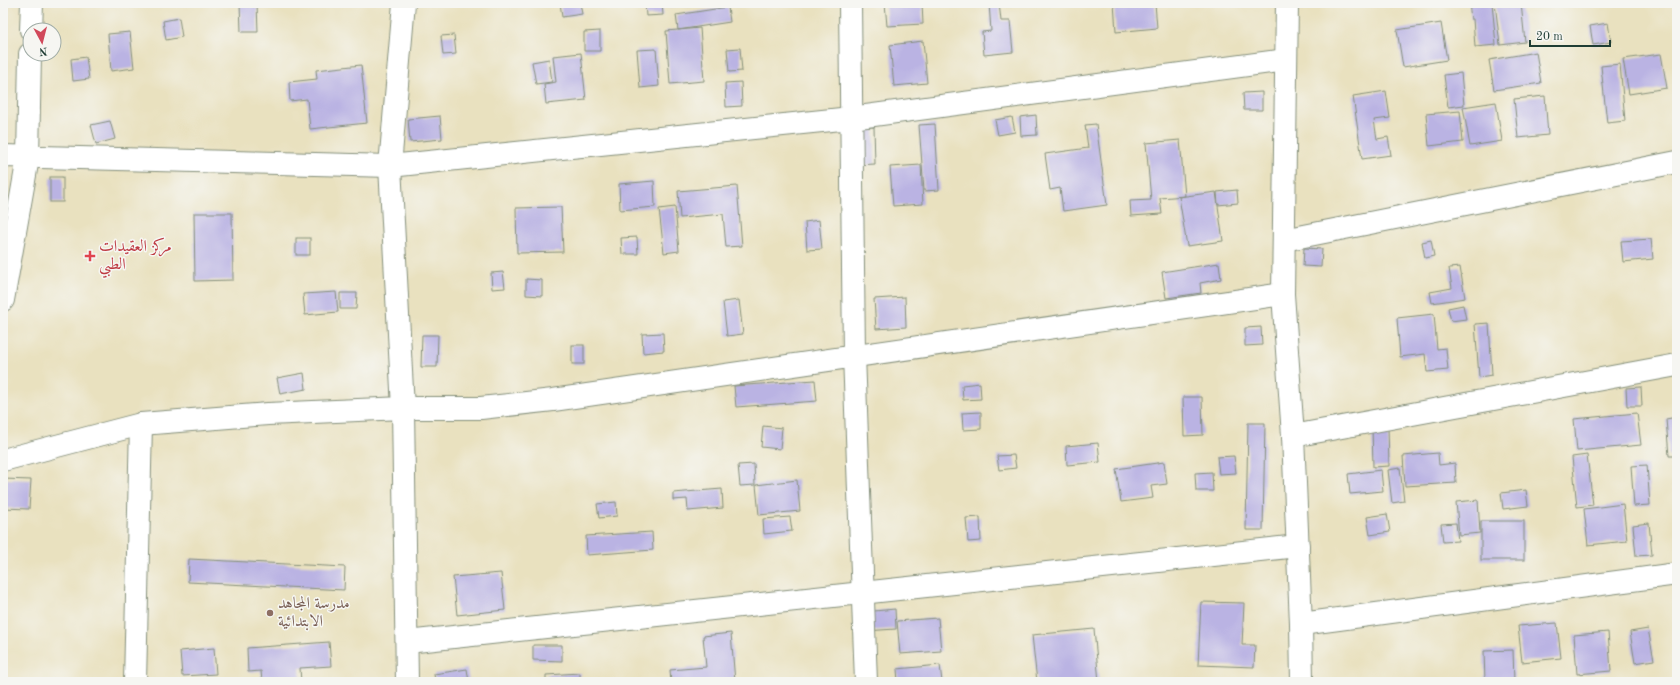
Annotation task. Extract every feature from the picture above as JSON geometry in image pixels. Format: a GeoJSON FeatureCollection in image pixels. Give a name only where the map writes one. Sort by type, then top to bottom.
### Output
{"type":"FeatureCollection","features":[{"type":"Feature","properties":{"kind":"street"},"geometry":{"type":"LineString","coordinates":[[31,22],[32,3]]}},
{"type":"Feature","properties":{"kind":"street"},"geometry":{"type":"LineString","coordinates":[[404,3],[390,166],[403,408],[407,682]]}},
{"type":"Feature","properties":{"kind":"street"},"geometry":{"type":"LineString","coordinates":[[850,3],[854,355],[866,682]]}},
{"type":"Feature","properties":{"kind":"street"},"geometry":{"type":"LineString","coordinates":[[1287,3],[1283,294],[1293,436],[1302,682]]}},
{"type":"Feature","properties":{"kind":"street"},"geometry":{"type":"LineString","coordinates":[[3,156],[28,158],[390,166],[851,118],[1286,60]]}},
{"type":"Feature","properties":{"kind":"street"},"geometry":{"type":"LineString","coordinates":[[3,300],[28,158],[30,62]]}},
{"type":"Feature","properties":{"kind":"street"},"geometry":{"type":"LineString","coordinates":[[1284,240],[1677,162]]}},
{"type":"Feature","properties":{"kind":"street"},"geometry":{"type":"LineString","coordinates":[[3,460],[140,424],[268,414],[403,408],[481,408],[553,400],[854,355],[1283,294]]}},
{"type":"Feature","properties":{"kind":"street"},"geometry":{"type":"LineString","coordinates":[[1293,436],[1677,365]]}},
{"type":"Feature","properties":{"kind":"street"},"geometry":{"type":"LineString","coordinates":[[135,682],[140,424]]}},
{"type":"Feature","properties":{"kind":"street"},"geometry":{"type":"LineString","coordinates":[[407,642],[863,591],[1298,546]]}},
{"type":"Feature","properties":{"kind":"street"},"geometry":{"type":"LineString","coordinates":[[1301,624],[1677,574]]}},
{"type":"Feature","properties":{"kind":"building"},"geometry":{"type":"Polygon","coordinates":[[[240,3],[257,3],[258,32],[241,32],[240,3]]]}},
{"type":"Feature","properties":{"kind":"building"},"geometry":{"type":"Polygon","coordinates":[[[560,3],[580,3],[582,14],[562,17],[560,3]]]}},
{"type":"Feature","properties":{"kind":"building"},"geometry":{"type":"Polygon","coordinates":[[[645,3],[662,3],[663,15],[646,16],[645,3]]]}},
{"type":"Feature","properties":{"kind":"building"},"geometry":{"type":"Polygon","coordinates":[[[667,3],[695,3],[695,5],[667,7],[667,3]]]}},
{"type":"Feature","properties":{"kind":"building"},"geometry":{"type":"Polygon","coordinates":[[[717,3],[734,3],[734,5],[717,6],[717,3]]]}},
{"type":"Feature","properties":{"kind":"building"},"geometry":{"type":"Polygon","coordinates":[[[885,3],[922,3],[923,24],[887,26],[885,3]]]}},
{"type":"Feature","properties":{"kind":"building"},"geometry":{"type":"Polygon","coordinates":[[[989,3],[999,3],[1001,21],[1010,21],[1013,52],[984,55],[982,32],[991,31],[989,3]]]}},
{"type":"Feature","properties":{"kind":"building"},"geometry":{"type":"Polygon","coordinates":[[[1114,3],[1155,3],[1157,28],[1116,32],[1114,3]]]}},
{"type":"Feature","properties":{"kind":"building"},"geometry":{"type":"Polygon","coordinates":[[[1469,3],[1492,3],[1496,45],[1475,47],[1473,19],[1471,19],[1469,3]]]}},
{"type":"Feature","properties":{"kind":"building"},"geometry":{"type":"Polygon","coordinates":[[[1495,3],[1521,3],[1525,42],[1500,45],[1495,3]]]}},
{"type":"Feature","properties":{"kind":"building"},"geometry":{"type":"Polygon","coordinates":[[[728,7],[730,22],[678,30],[676,15],[728,7]]]}},
{"type":"Feature","properties":{"kind":"building"},"geometry":{"type":"Polygon","coordinates":[[[179,18],[182,37],[166,40],[163,21],[179,18]]]}},
{"type":"Feature","properties":{"kind":"building"},"geometry":{"type":"Polygon","coordinates":[[[1441,23],[1447,60],[1403,67],[1397,30],[1441,23]]]}},
{"type":"Feature","properties":{"kind":"building"},"geometry":{"type":"Polygon","coordinates":[[[1608,23],[1611,42],[1593,45],[1590,26],[1608,23]]]}},
{"type":"Feature","properties":{"kind":"building"},"geometry":{"type":"Polygon","coordinates":[[[700,28],[704,81],[670,84],[666,31],[700,28]]]}},
{"type":"Feature","properties":{"kind":"building"},"geometry":{"type":"Polygon","coordinates":[[[600,31],[600,51],[584,51],[584,32],[600,31]]]}},
{"type":"Feature","properties":{"kind":"building"},"geometry":{"type":"Polygon","coordinates":[[[130,32],[134,68],[111,71],[108,34],[130,32]]]}},
{"type":"Feature","properties":{"kind":"building"},"geometry":{"type":"Polygon","coordinates":[[[454,35],[456,54],[443,55],[441,36],[454,35]]]}},
{"type":"Feature","properties":{"kind":"building"},"geometry":{"type":"Polygon","coordinates":[[[923,41],[927,83],[894,86],[890,45],[923,41]]]}},
{"type":"Feature","properties":{"kind":"building"},"geometry":{"type":"Polygon","coordinates":[[[740,48],[742,71],[729,72],[727,49],[740,48]]]}},
{"type":"Feature","properties":{"kind":"building"},"geometry":{"type":"Polygon","coordinates":[[[656,49],[659,86],[640,88],[637,50],[656,49]]]}},
{"type":"Feature","properties":{"kind":"building"},"geometry":{"type":"Polygon","coordinates":[[[1536,52],[1541,83],[1494,90],[1489,60],[1536,52]]]}},
{"type":"Feature","properties":{"kind":"building"},"geometry":{"type":"Polygon","coordinates":[[[581,53],[586,100],[546,104],[544,84],[556,82],[553,56],[581,53]]]}},
{"type":"Feature","properties":{"kind":"building"},"geometry":{"type":"Polygon","coordinates":[[[1661,54],[1667,88],[1629,94],[1623,59],[1661,54]]]}},
{"type":"Feature","properties":{"kind":"building"},"geometry":{"type":"Polygon","coordinates":[[[86,57],[89,79],[73,81],[71,59],[86,57]]]}},
{"type":"Feature","properties":{"kind":"building"},"geometry":{"type":"Polygon","coordinates":[[[549,59],[552,82],[536,84],[532,62],[549,59]]]}},
{"type":"Feature","properties":{"kind":"building"},"geometry":{"type":"Polygon","coordinates":[[[1620,64],[1625,121],[1607,123],[1601,66],[1620,64]]]}},
{"type":"Feature","properties":{"kind":"building"},"geometry":{"type":"Polygon","coordinates":[[[361,65],[367,123],[310,129],[307,99],[290,101],[289,82],[317,79],[316,70],[361,65]]]}},
{"type":"Feature","properties":{"kind":"building"},"geometry":{"type":"Polygon","coordinates":[[[1461,73],[1464,105],[1448,107],[1444,75],[1461,73]]]}},
{"type":"Feature","properties":{"kind":"building"},"geometry":{"type":"Polygon","coordinates":[[[741,82],[742,106],[726,107],[725,83],[741,82]]]}},
{"type":"Feature","properties":{"kind":"building"},"geometry":{"type":"Polygon","coordinates":[[[1386,91],[1390,118],[1374,120],[1377,139],[1388,137],[1391,155],[1362,159],[1353,96],[1386,91]]]}},
{"type":"Feature","properties":{"kind":"building"},"geometry":{"type":"Polygon","coordinates":[[[1262,92],[1262,110],[1244,110],[1243,93],[1262,92]]]}},
{"type":"Feature","properties":{"kind":"building"},"geometry":{"type":"Polygon","coordinates":[[[1545,96],[1548,135],[1518,138],[1514,99],[1545,96]]]}},
{"type":"Feature","properties":{"kind":"building"},"geometry":{"type":"Polygon","coordinates":[[[1496,102],[1502,141],[1470,146],[1463,107],[1496,102]]]}},
{"type":"Feature","properties":{"kind":"building"},"geometry":{"type":"Polygon","coordinates":[[[1460,111],[1463,142],[1429,146],[1426,114],[1460,111]]]}},
{"type":"Feature","properties":{"kind":"building"},"geometry":{"type":"Polygon","coordinates":[[[1036,115],[1037,135],[1021,136],[1020,117],[1036,115]]]}},
{"type":"Feature","properties":{"kind":"building"},"geometry":{"type":"Polygon","coordinates":[[[440,116],[442,139],[410,142],[408,119],[440,116]]]}},
{"type":"Feature","properties":{"kind":"building"},"geometry":{"type":"Polygon","coordinates":[[[1012,117],[1015,132],[998,135],[995,120],[1012,117]]]}},
{"type":"Feature","properties":{"kind":"building"},"geometry":{"type":"Polygon","coordinates":[[[110,121],[115,139],[96,144],[91,125],[110,121]]]}},
{"type":"Feature","properties":{"kind":"building"},"geometry":{"type":"Polygon","coordinates":[[[935,124],[939,190],[924,191],[919,125],[935,124]]]}},
{"type":"Feature","properties":{"kind":"building"},"geometry":{"type":"Polygon","coordinates":[[[1096,124],[1107,205],[1063,211],[1060,188],[1050,190],[1045,154],[1088,148],[1085,125],[1096,124]]]}},
{"type":"Feature","properties":{"kind":"building"},"geometry":{"type":"Polygon","coordinates":[[[874,127],[875,164],[857,165],[856,128],[874,127]]]}},
{"type":"Feature","properties":{"kind":"building"},"geometry":{"type":"Polygon","coordinates":[[[1180,140],[1185,196],[1160,198],[1162,214],[1131,216],[1130,201],[1151,200],[1146,143],[1180,140]]]}},
{"type":"Feature","properties":{"kind":"building"},"geometry":{"type":"Polygon","coordinates":[[[921,165],[923,204],[893,206],[890,167],[921,165]]]}},
{"type":"Feature","properties":{"kind":"building"},"geometry":{"type":"Polygon","coordinates":[[[50,177],[63,177],[63,202],[50,202],[50,177]]]}},
{"type":"Feature","properties":{"kind":"building"},"geometry":{"type":"Polygon","coordinates":[[[654,181],[655,207],[620,210],[619,184],[654,181]]]}},
{"type":"Feature","properties":{"kind":"building"},"geometry":{"type":"Polygon","coordinates":[[[737,186],[742,246],[726,247],[723,214],[680,218],[678,191],[737,186]]]}},
{"type":"Feature","properties":{"kind":"building"},"geometry":{"type":"Polygon","coordinates":[[[1237,190],[1238,203],[1218,205],[1217,192],[1237,190]]]}},
{"type":"Feature","properties":{"kind":"building"},"geometry":{"type":"Polygon","coordinates":[[[1216,192],[1223,241],[1187,246],[1179,197],[1216,192]]]}},
{"type":"Feature","properties":{"kind":"building"},"geometry":{"type":"Polygon","coordinates":[[[561,207],[563,252],[517,253],[516,208],[561,207]]]}},
{"type":"Feature","properties":{"kind":"building"},"geometry":{"type":"Polygon","coordinates":[[[675,207],[679,251],[664,253],[659,209],[675,207]]]}},
{"type":"Feature","properties":{"kind":"building"},"geometry":{"type":"Polygon","coordinates":[[[194,213],[232,213],[233,280],[195,281],[194,213]]]}},
{"type":"Feature","properties":{"kind":"building"},"geometry":{"type":"Polygon","coordinates":[[[819,220],[822,249],[807,250],[805,222],[819,220]]]}},
{"type":"Feature","properties":{"kind":"building"},"geometry":{"type":"Polygon","coordinates":[[[637,237],[638,254],[622,254],[621,238],[637,237]]]}},
{"type":"Feature","properties":{"kind":"building"},"geometry":{"type":"Polygon","coordinates":[[[296,238],[310,238],[310,255],[296,255],[296,238]]]}},
{"type":"Feature","properties":{"kind":"building"},"geometry":{"type":"Polygon","coordinates":[[[1651,239],[1653,259],[1623,262],[1621,241],[1651,239]]]}},
{"type":"Feature","properties":{"kind":"building"},"geometry":{"type":"Polygon","coordinates":[[[1431,240],[1434,256],[1425,258],[1422,242],[1431,240]]]}},
{"type":"Feature","properties":{"kind":"building"},"geometry":{"type":"Polygon","coordinates":[[[1304,248],[1322,249],[1321,267],[1303,266],[1304,248]]]}},
{"type":"Feature","properties":{"kind":"building"},"geometry":{"type":"Polygon","coordinates":[[[1219,263],[1221,279],[1200,283],[1201,293],[1166,298],[1162,272],[1219,263]]]}},
{"type":"Feature","properties":{"kind":"building"},"geometry":{"type":"Polygon","coordinates":[[[1460,267],[1465,298],[1432,303],[1430,292],[1452,288],[1449,268],[1460,267]]]}},
{"type":"Feature","properties":{"kind":"building"},"geometry":{"type":"Polygon","coordinates":[[[503,272],[505,288],[492,289],[491,273],[503,272]]]}},
{"type":"Feature","properties":{"kind":"building"},"geometry":{"type":"Polygon","coordinates":[[[526,279],[542,280],[542,296],[526,295],[526,279]]]}},
{"type":"Feature","properties":{"kind":"building"},"geometry":{"type":"Polygon","coordinates":[[[336,292],[338,312],[305,315],[303,294],[336,292]]]}},
{"type":"Feature","properties":{"kind":"building"},"geometry":{"type":"Polygon","coordinates":[[[340,293],[357,293],[356,309],[340,309],[340,293]]]}},
{"type":"Feature","properties":{"kind":"building"},"geometry":{"type":"Polygon","coordinates":[[[905,297],[906,327],[876,329],[874,299],[905,297]]]}},
{"type":"Feature","properties":{"kind":"building"},"geometry":{"type":"Polygon","coordinates":[[[739,300],[743,334],[727,336],[723,302],[739,300]]]}},
{"type":"Feature","properties":{"kind":"building"},"geometry":{"type":"Polygon","coordinates":[[[1463,305],[1466,319],[1451,321],[1448,308],[1463,305]]]}},
{"type":"Feature","properties":{"kind":"building"},"geometry":{"type":"Polygon","coordinates":[[[1434,314],[1437,349],[1446,348],[1448,370],[1427,372],[1425,354],[1400,357],[1397,318],[1434,314]]]}},
{"type":"Feature","properties":{"kind":"building"},"geometry":{"type":"Polygon","coordinates":[[[1489,323],[1492,375],[1479,377],[1475,324],[1489,323]]]}},
{"type":"Feature","properties":{"kind":"building"},"geometry":{"type":"Polygon","coordinates":[[[1261,327],[1262,345],[1245,346],[1245,328],[1261,327]]]}},
{"type":"Feature","properties":{"kind":"building"},"geometry":{"type":"Polygon","coordinates":[[[663,333],[664,351],[643,353],[642,334],[663,333]]]}},
{"type":"Feature","properties":{"kind":"building"},"geometry":{"type":"Polygon","coordinates":[[[422,335],[438,335],[437,367],[421,367],[422,335]]]}},
{"type":"Feature","properties":{"kind":"building"},"geometry":{"type":"Polygon","coordinates":[[[572,345],[584,345],[584,364],[572,364],[572,345]]]}},
{"type":"Feature","properties":{"kind":"building"},"geometry":{"type":"Polygon","coordinates":[[[304,373],[306,389],[280,394],[277,378],[304,373]]]}},
{"type":"Feature","properties":{"kind":"building"},"geometry":{"type":"Polygon","coordinates":[[[815,380],[817,401],[736,407],[734,386],[815,380]]]}},
{"type":"Feature","properties":{"kind":"building"},"geometry":{"type":"Polygon","coordinates":[[[980,383],[981,399],[963,400],[962,385],[980,383]]]}},
{"type":"Feature","properties":{"kind":"building"},"geometry":{"type":"Polygon","coordinates":[[[1641,387],[1642,406],[1627,406],[1626,388],[1641,387]]]}},
{"type":"Feature","properties":{"kind":"building"},"geometry":{"type":"Polygon","coordinates":[[[1183,397],[1202,397],[1203,435],[1184,436],[1183,397]]]}},
{"type":"Feature","properties":{"kind":"building"},"geometry":{"type":"Polygon","coordinates":[[[981,412],[981,429],[963,430],[962,413],[981,412]]]}},
{"type":"Feature","properties":{"kind":"building"},"geometry":{"type":"Polygon","coordinates":[[[1637,413],[1641,445],[1577,451],[1574,419],[1637,413]]]}},
{"type":"Feature","properties":{"kind":"building"},"geometry":{"type":"Polygon","coordinates":[[[1677,417],[1677,456],[1669,456],[1666,419],[1677,417]]]}},
{"type":"Feature","properties":{"kind":"building"},"geometry":{"type":"Polygon","coordinates":[[[1248,423],[1265,423],[1263,530],[1246,530],[1248,423]]]}},
{"type":"Feature","properties":{"kind":"building"},"geometry":{"type":"Polygon","coordinates":[[[763,426],[782,428],[780,449],[761,447],[763,426]]]}},
{"type":"Feature","properties":{"kind":"building"},"geometry":{"type":"Polygon","coordinates":[[[1372,426],[1388,426],[1389,466],[1373,467],[1372,426]]]}},
{"type":"Feature","properties":{"kind":"building"},"geometry":{"type":"Polygon","coordinates":[[[1098,443],[1100,462],[1067,465],[1066,446],[1098,443]]]}},
{"type":"Feature","properties":{"kind":"building"},"geometry":{"type":"Polygon","coordinates":[[[1438,453],[1439,465],[1455,463],[1456,483],[1405,486],[1403,456],[1438,453]]]}},
{"type":"Feature","properties":{"kind":"building"},"geometry":{"type":"Polygon","coordinates":[[[1014,455],[1016,468],[999,470],[997,456],[1014,455]]]}},
{"type":"Feature","properties":{"kind":"building"},"geometry":{"type":"Polygon","coordinates":[[[1587,455],[1593,505],[1577,507],[1572,457],[1587,455]]]}},
{"type":"Feature","properties":{"kind":"building"},"geometry":{"type":"Polygon","coordinates":[[[1234,456],[1236,473],[1219,474],[1217,457],[1234,456]]]}},
{"type":"Feature","properties":{"kind":"building"},"geometry":{"type":"Polygon","coordinates":[[[1164,462],[1167,484],[1151,486],[1153,498],[1121,502],[1116,469],[1164,462]]]}},
{"type":"Feature","properties":{"kind":"building"},"geometry":{"type":"Polygon","coordinates":[[[754,464],[755,485],[740,486],[738,465],[754,464]]]}},
{"type":"Feature","properties":{"kind":"building"},"geometry":{"type":"Polygon","coordinates":[[[1647,465],[1650,505],[1634,506],[1631,466],[1647,465]]]}},
{"type":"Feature","properties":{"kind":"building"},"geometry":{"type":"Polygon","coordinates":[[[1400,468],[1404,501],[1392,503],[1388,470],[1400,468]]]}},
{"type":"Feature","properties":{"kind":"building"},"geometry":{"type":"Polygon","coordinates":[[[1381,470],[1383,491],[1350,494],[1348,474],[1381,470]]]}},
{"type":"Feature","properties":{"kind":"building"},"geometry":{"type":"Polygon","coordinates":[[[1212,472],[1213,491],[1196,491],[1195,473],[1212,472]]]}},
{"type":"Feature","properties":{"kind":"building"},"geometry":{"type":"Polygon","coordinates":[[[3,479],[31,480],[29,509],[3,508],[3,479]]]}},
{"type":"Feature","properties":{"kind":"building"},"geometry":{"type":"Polygon","coordinates":[[[797,480],[800,511],[759,515],[756,485],[797,480]]]}},
{"type":"Feature","properties":{"kind":"building"},"geometry":{"type":"Polygon","coordinates":[[[722,489],[723,508],[688,511],[687,499],[673,500],[673,493],[722,489]]]}},
{"type":"Feature","properties":{"kind":"building"},"geometry":{"type":"Polygon","coordinates":[[[1526,490],[1528,506],[1503,509],[1501,493],[1526,490]]]}},
{"type":"Feature","properties":{"kind":"building"},"geometry":{"type":"Polygon","coordinates":[[[1478,500],[1480,533],[1459,535],[1456,502],[1478,500]]]}},
{"type":"Feature","properties":{"kind":"building"},"geometry":{"type":"Polygon","coordinates":[[[616,502],[617,516],[599,518],[597,504],[616,502]]]}},
{"type":"Feature","properties":{"kind":"building"},"geometry":{"type":"Polygon","coordinates":[[[1623,504],[1627,541],[1588,545],[1584,509],[1623,504]]]}},
{"type":"Feature","properties":{"kind":"building"},"geometry":{"type":"Polygon","coordinates":[[[1387,514],[1390,532],[1370,535],[1367,517],[1387,514]]]}},
{"type":"Feature","properties":{"kind":"building"},"geometry":{"type":"Polygon","coordinates":[[[790,517],[792,531],[764,534],[763,519],[790,517]]]}},
{"type":"Feature","properties":{"kind":"building"},"geometry":{"type":"Polygon","coordinates":[[[980,517],[981,541],[968,542],[966,518],[980,517]]]}},
{"type":"Feature","properties":{"kind":"building"},"geometry":{"type":"Polygon","coordinates":[[[1481,521],[1524,521],[1524,560],[1481,560],[1481,521]]]}},
{"type":"Feature","properties":{"kind":"building"},"geometry":{"type":"Polygon","coordinates":[[[1456,523],[1458,541],[1443,542],[1441,524],[1456,523]]]}},
{"type":"Feature","properties":{"kind":"building"},"geometry":{"type":"Polygon","coordinates":[[[1649,523],[1652,555],[1636,556],[1633,525],[1649,523]]]}},
{"type":"Feature","properties":{"kind":"building"},"geometry":{"type":"Polygon","coordinates":[[[652,532],[653,550],[587,555],[586,536],[652,532]]]}},
{"type":"Feature","properties":{"kind":"building"},"geometry":{"type":"Polygon","coordinates":[[[189,559],[345,567],[344,590],[188,582],[189,559]]]}},
{"type":"Feature","properties":{"kind":"building"},"geometry":{"type":"Polygon","coordinates":[[[501,573],[505,610],[457,615],[453,577],[501,573]]]}},
{"type":"Feature","properties":{"kind":"building"},"geometry":{"type":"Polygon","coordinates":[[[1201,602],[1244,603],[1242,645],[1255,645],[1254,667],[1198,665],[1201,602]]]}},
{"type":"Feature","properties":{"kind":"building"},"geometry":{"type":"Polygon","coordinates":[[[895,609],[896,629],[865,631],[864,612],[895,609]]]}},
{"type":"Feature","properties":{"kind":"building"},"geometry":{"type":"Polygon","coordinates":[[[938,618],[941,651],[900,654],[897,621],[938,618]]]}},
{"type":"Feature","properties":{"kind":"building"},"geometry":{"type":"Polygon","coordinates":[[[1557,623],[1561,658],[1522,662],[1518,626],[1557,623]]]}},
{"type":"Feature","properties":{"kind":"building"},"geometry":{"type":"Polygon","coordinates":[[[1094,629],[1099,682],[1037,682],[1032,635],[1094,629]]]}},
{"type":"Feature","properties":{"kind":"building"},"geometry":{"type":"Polygon","coordinates":[[[1648,629],[1654,660],[1635,663],[1630,632],[1648,629]]]}},
{"type":"Feature","properties":{"kind":"building"},"geometry":{"type":"Polygon","coordinates":[[[1608,632],[1611,671],[1577,674],[1574,635],[1608,632]]]}},
{"type":"Feature","properties":{"kind":"building"},"geometry":{"type":"Polygon","coordinates":[[[731,633],[735,682],[671,682],[670,670],[706,667],[703,636],[731,633]]]}},
{"type":"Feature","properties":{"kind":"building"},"geometry":{"type":"Polygon","coordinates":[[[329,642],[331,666],[300,668],[301,682],[262,682],[261,671],[248,672],[247,648],[329,642]]]}},
{"type":"Feature","properties":{"kind":"building"},"geometry":{"type":"Polygon","coordinates":[[[533,645],[562,645],[562,661],[533,660],[533,645]]]}},
{"type":"Feature","properties":{"kind":"building"},"geometry":{"type":"Polygon","coordinates":[[[214,648],[216,674],[182,676],[180,651],[214,648]]]}},
{"type":"Feature","properties":{"kind":"building"},"geometry":{"type":"Polygon","coordinates":[[[1513,650],[1514,682],[1485,682],[1484,651],[1513,650]]]}},
{"type":"Feature","properties":{"kind":"building"},"geometry":{"type":"Polygon","coordinates":[[[940,665],[942,682],[898,682],[897,669],[940,665]]]}},
{"type":"Feature","properties":{"kind":"building"},"geometry":{"type":"Polygon","coordinates":[[[467,669],[469,682],[435,682],[434,674],[467,669]]]}},
{"type":"Feature","properties":{"kind":"building"},"geometry":{"type":"Polygon","coordinates":[[[580,673],[580,682],[546,682],[546,675],[580,673]]]}},
{"type":"Feature","properties":{"kind":"place","name":"مركز العقيدات الطبي"},"geometry":{"type":"Point","coordinates":[90,256]}},
{"type":"Feature","properties":{"kind":"place","name":"مدرسة المجاهد الابتدائية"},"geometry":{"type":"Point","coordinates":[270,613]}}]}
